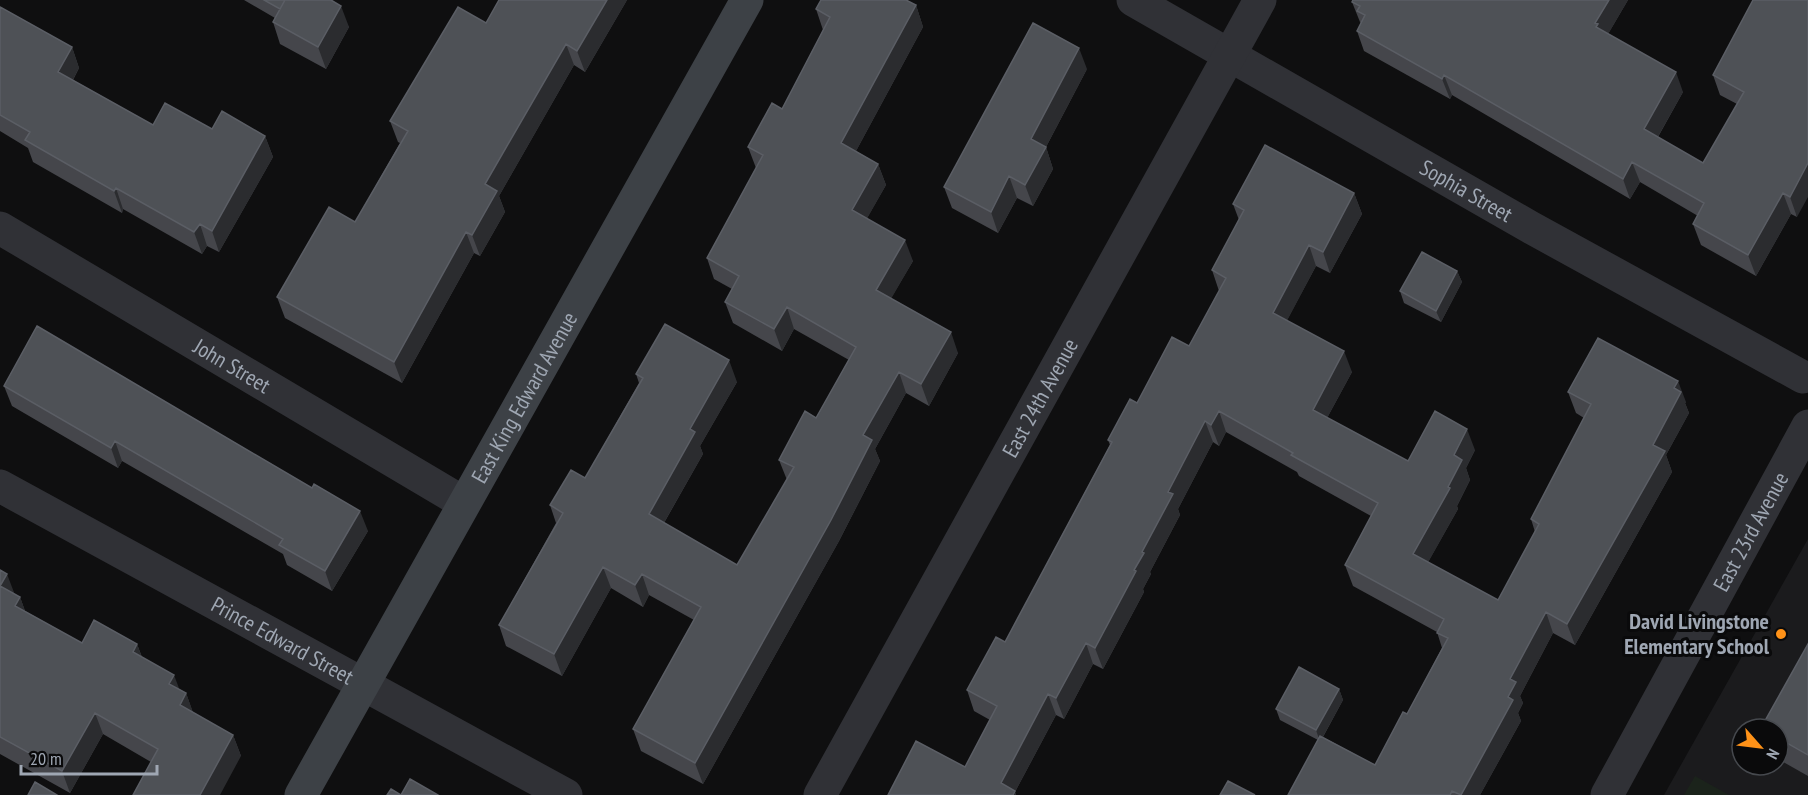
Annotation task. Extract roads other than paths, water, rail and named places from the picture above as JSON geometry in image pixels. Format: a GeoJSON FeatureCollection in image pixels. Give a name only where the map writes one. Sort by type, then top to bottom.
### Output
{"type":"FeatureCollection","features":[{"type":"Feature","properties":{"kind":"main road","name":"East King Edward Avenue"},"geometry":{"type":"LineString","coordinates":[[301,795],[747,0]]}},
{"type":"Feature","properties":{"kind":"street","name":"Sophia Street"},"geometry":{"type":"LineString","coordinates":[[1133,0],[1530,227],[1805,373]]}},
{"type":"Feature","properties":{"kind":"street","name":"East 24th Avenue"},"geometry":{"type":"LineString","coordinates":[[820,795],[1260,0]]}},
{"type":"Feature","properties":{"kind":"street","name":"John Street"},"geometry":{"type":"LineString","coordinates":[[0,228],[464,503]]}},
{"type":"Feature","properties":{"kind":"street"},"geometry":{"type":"LineString","coordinates":[[1805,373],[1798,394],[1801,404],[1808,413]]}},
{"type":"Feature","properties":{"kind":"street","name":"East 23rd Avenue"},"geometry":{"type":"LineString","coordinates":[[1607,795],[1808,426]]}},
{"type":"Feature","properties":{"kind":"street","name":"Prince Edward Street"},"geometry":{"type":"LineString","coordinates":[[0,486],[566,795]]}},
{"type":"Feature","properties":{"kind":"place","name":"David Livingstone Elementary School"},"geometry":{"type":"Point","coordinates":[1781,634]}}]}
